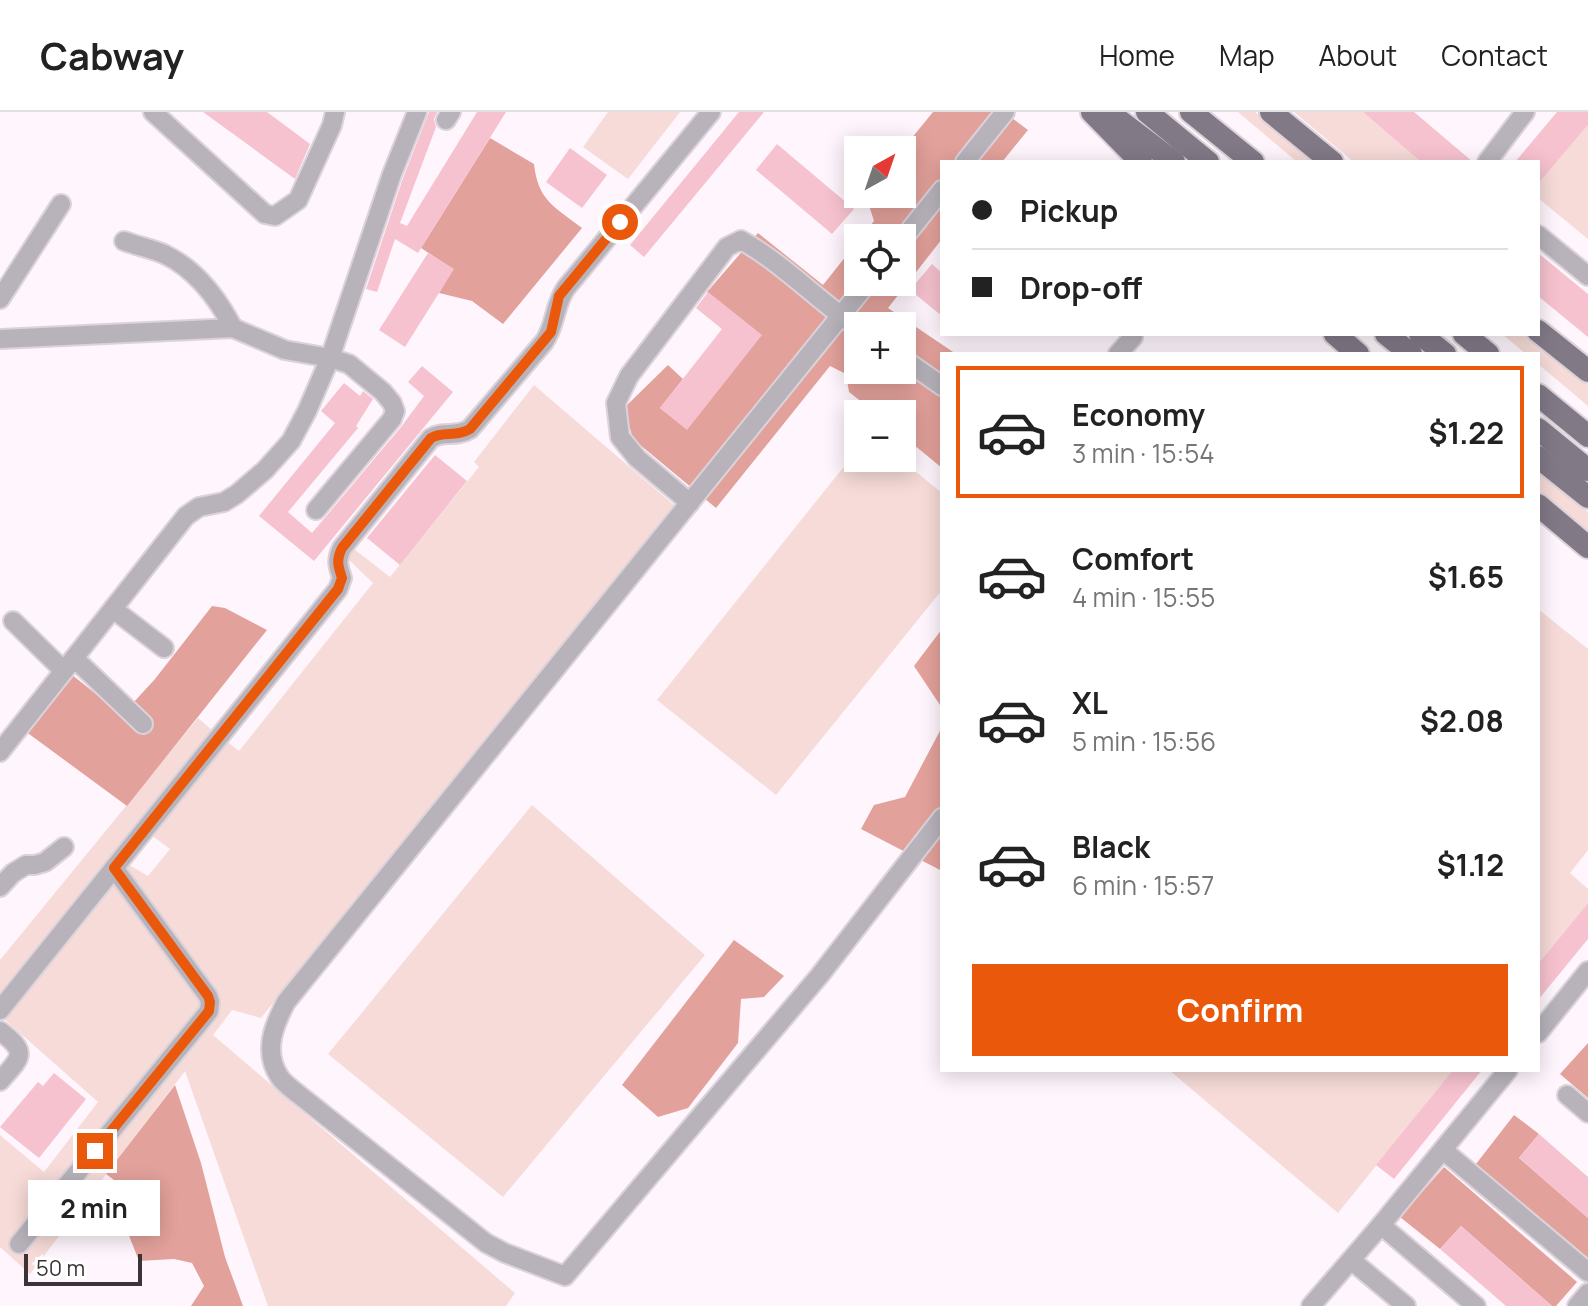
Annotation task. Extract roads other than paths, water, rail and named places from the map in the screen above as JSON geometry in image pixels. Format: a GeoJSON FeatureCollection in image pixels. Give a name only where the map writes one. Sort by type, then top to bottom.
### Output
{"type":"FeatureCollection","features":[{"type":"Feature","properties":{"kind":"main road"},"geometry":{"type":"LineString","coordinates":[[1092,112],[1139,160]]}},
{"type":"Feature","properties":{"kind":"main road"},"geometry":{"type":"LineString","coordinates":[[1108,112],[1171,160]]}},
{"type":"Feature","properties":{"kind":"main road"},"geometry":{"type":"LineString","coordinates":[[1147,112],[1206,160]]}},
{"type":"Feature","properties":{"kind":"main road"},"geometry":{"type":"LineString","coordinates":[[1191,112],[1251,160]]}},
{"type":"Feature","properties":{"kind":"main road"},"geometry":{"type":"LineString","coordinates":[[1271,112],[1330,160]]}},
{"type":"Feature","properties":{"kind":"main road"},"geometry":{"type":"LineString","coordinates":[[1540,333],[1588,371]]}},
{"type":"Feature","properties":{"kind":"main road"},"geometry":{"type":"LineString","coordinates":[[1337,336],[1356,352]]}},
{"type":"Feature","properties":{"kind":"main road"},"geometry":{"type":"LineString","coordinates":[[1388,336],[1408,352]]}},
{"type":"Feature","properties":{"kind":"main road"},"geometry":{"type":"LineString","coordinates":[[1422,336],[1442,352]]}},
{"type":"Feature","properties":{"kind":"main road"},"geometry":{"type":"LineString","coordinates":[[1466,336],[1486,352]]}},
{"type":"Feature","properties":{"kind":"main road"},"geometry":{"type":"LineString","coordinates":[[1540,397],[1588,436]]}},
{"type":"Feature","properties":{"kind":"main road"},"geometry":{"type":"LineString","coordinates":[[1540,431],[1588,470]]}},
{"type":"Feature","properties":{"kind":"main road"},"geometry":{"type":"LineString","coordinates":[[1540,459],[1588,497]]}},
{"type":"Feature","properties":{"kind":"main road"},"geometry":{"type":"LineString","coordinates":[[1540,507],[1588,547]]}},
{"type":"Feature","properties":{"kind":"street"},"geometry":{"type":"LineString","coordinates":[[153,112],[265,214],[275,216],[298,200],[334,119],[315,112]]}},
{"type":"Feature","properties":{"kind":"street"},"geometry":{"type":"LineString","coordinates":[[0,752],[186,516],[199,507],[224,502],[237,494],[265,470],[291,441],[330,358],[392,174],[417,112]]}},
{"type":"Feature","properties":{"kind":"street"},"geometry":{"type":"LineString","coordinates":[[0,1010],[338,589],[342,578],[337,565],[342,548],[431,438],[438,434],[461,435],[498,397],[551,332],[559,296],[711,112]]}},
{"type":"Feature","properties":{"kind":"street"},"geometry":{"type":"LineString","coordinates":[[967,160],[1005,112]]}},
{"type":"Feature","properties":{"kind":"street"},"geometry":{"type":"LineString","coordinates":[[1489,160],[1525,112]]}},
{"type":"Feature","properties":{"kind":"street"},"geometry":{"type":"LineString","coordinates":[[915,224],[940,192]]}},
{"type":"Feature","properties":{"kind":"street"},"geometry":{"type":"LineString","coordinates":[[0,299],[61,204]]}},
{"type":"Feature","properties":{"kind":"street"},"geometry":{"type":"LineString","coordinates":[[1540,237],[1588,276]]}},
{"type":"Feature","properties":{"kind":"street"},"geometry":{"type":"LineString","coordinates":[[690,503],[637,458],[620,437],[616,403],[629,376],[727,247],[741,240],[760,250],[844,318]]}},
{"type":"Feature","properties":{"kind":"street"},"geometry":{"type":"LineString","coordinates":[[124,241],[166,256],[190,272],[212,293],[233,328]]}},
{"type":"Feature","properties":{"kind":"street"},"geometry":{"type":"LineString","coordinates":[[857,296],[286,1002],[274,1024],[270,1053],[279,1077],[298,1094],[486,1243],[565,1276],[820,975],[940,821]]}},
{"type":"Feature","properties":{"kind":"street"},"geometry":{"type":"LineString","coordinates":[[0,339],[233,328],[285,350],[349,364],[383,392],[395,411],[392,419],[316,510]]}},
{"type":"Feature","properties":{"kind":"street"},"geometry":{"type":"LineString","coordinates":[[1120,352],[1133,337]]}},
{"type":"Feature","properties":{"kind":"street"},"geometry":{"type":"LineString","coordinates":[[916,368],[940,385]]}},
{"type":"Feature","properties":{"kind":"street"},"geometry":{"type":"LineString","coordinates":[[113,609],[164,648]]}},
{"type":"Feature","properties":{"kind":"street"},"geometry":{"type":"LineString","coordinates":[[13,621],[143,724]]}},
{"type":"Feature","properties":{"kind":"street"},"geometry":{"type":"LineString","coordinates":[[0,887],[13,873],[26,865],[45,862],[64,847]]}},
{"type":"Feature","properties":{"kind":"street"},"geometry":{"type":"LineString","coordinates":[[19,1244],[209,1011],[208,996],[114,868]]}},
{"type":"Feature","properties":{"kind":"street"},"geometry":{"type":"LineString","coordinates":[[1540,1031],[1588,971]]}},
{"type":"Feature","properties":{"kind":"street"},"geometry":{"type":"LineString","coordinates":[[0,1031],[19,1049],[19,1057],[0,1081]]}},
{"type":"Feature","properties":{"kind":"street"},"geometry":{"type":"LineString","coordinates":[[1311,1306],[1506,1072]]}},
{"type":"Feature","properties":{"kind":"street"},"geometry":{"type":"LineString","coordinates":[[1567,1095],[1588,1113]]}},
{"type":"Feature","properties":{"kind":"street"},"geometry":{"type":"LineString","coordinates":[[1443,1150],[1588,1272]]}},
{"type":"Feature","properties":{"kind":"street"},"geometry":{"type":"LineString","coordinates":[[1381,1225],[1476,1306]]}},
{"type":"Feature","properties":{"kind":"street"},"geometry":{"type":"LineString","coordinates":[[1351,1260],[1406,1306]]}}]}
